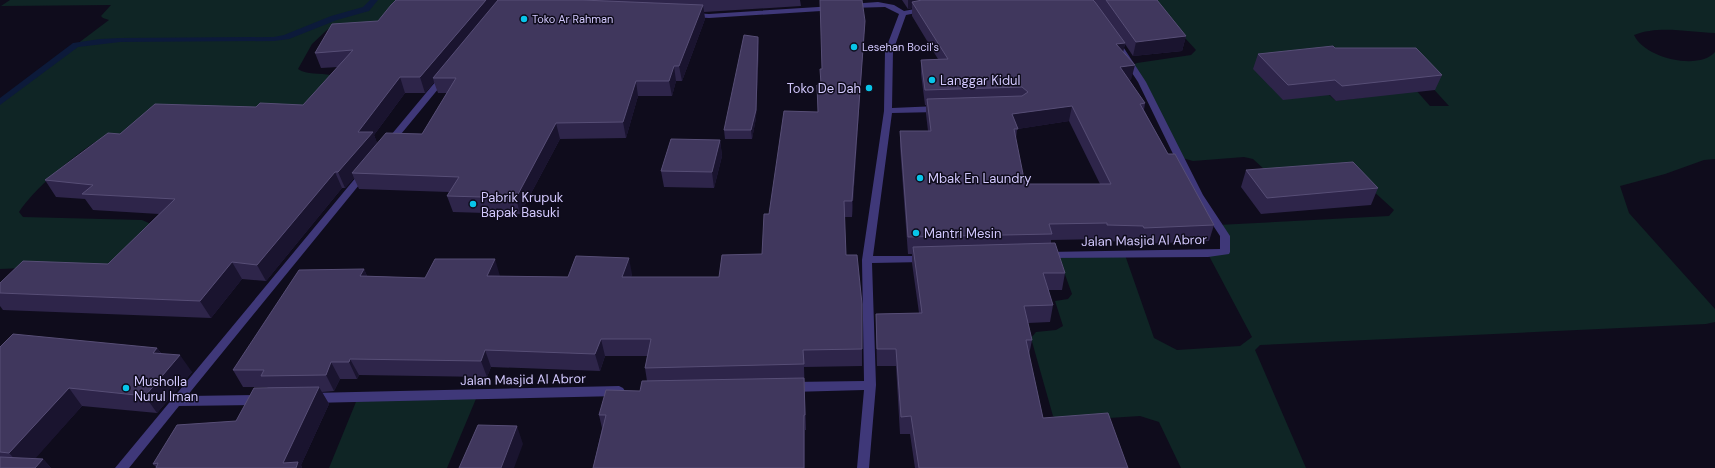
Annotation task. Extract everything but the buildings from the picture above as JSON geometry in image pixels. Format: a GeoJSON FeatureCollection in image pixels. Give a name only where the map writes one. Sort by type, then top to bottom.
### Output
{"type":"FeatureCollection","features":[{"type":"Feature","properties":{"kind":"street"},"geometry":{"type":"LineString","coordinates":[[681,14],[709,16],[890,4],[897,6],[903,13]]}},
{"type":"Feature","properties":{"kind":"street"},"geometry":{"type":"LineString","coordinates":[[903,13],[931,8]]}},
{"type":"Feature","properties":{"kind":"street"},"geometry":{"type":"LineString","coordinates":[[863,468],[870,386],[867,260],[888,111],[889,51],[903,13]]}},
{"type":"Feature","properties":{"kind":"street","name":"Jalan Masjid Al Abror"},"geometry":{"type":"LineString","coordinates":[[1035,256],[1208,254],[1225,252],[1225,236],[1198,195],[1133,65],[1112,35]]}},
{"type":"Feature","properties":{"kind":"street"},"geometry":{"type":"LineString","coordinates":[[384,150],[450,69]]}},
{"type":"Feature","properties":{"kind":"street"},"geometry":{"type":"LineString","coordinates":[[888,111],[950,109]]}},
{"type":"Feature","properties":{"kind":"street"},"geometry":{"type":"LineString","coordinates":[[121,468],[372,165]]}},
{"type":"Feature","properties":{"kind":"street"},"geometry":{"type":"LineString","coordinates":[[867,260],[939,258]]}},
{"type":"Feature","properties":{"kind":"street"},"geometry":{"type":"LineString","coordinates":[[782,388],[870,386]]}},
{"type":"Feature","properties":{"kind":"street","name":"Jalan Masjid Al Abror"},"geometry":{"type":"LineString","coordinates":[[296,399],[630,391]]}},
{"type":"Feature","properties":{"kind":"street"},"geometry":{"type":"LineString","coordinates":[[178,401],[272,399]]}},
{"type":"Feature","properties":{"kind":"green space"},"geometry":{"type":"Polygon","coordinates":[[[10,0],[398,0],[379,23],[328,29],[312,44],[298,69],[309,73],[331,75],[308,106],[97,141],[77,155],[44,184],[25,203],[19,212],[23,217],[142,220],[151,224],[112,264],[0,269],[0,102],[109,20],[101,16],[111,5],[1,6],[10,0]]]}},
{"type":"Feature","properties":{"kind":"green space"},"geometry":{"type":"Polygon","coordinates":[[[1157,0],[1715,0],[1715,33],[1653,30],[1634,35],[1640,43],[1649,50],[1672,59],[1697,61],[1707,58],[1715,52],[1715,159],[1704,160],[1665,174],[1620,186],[1629,213],[1715,309],[1715,322],[1706,324],[1260,345],[1255,350],[1306,468],[1181,468],[1159,422],[1140,416],[1062,421],[1053,416],[1031,338],[1036,332],[1056,330],[1063,326],[1055,301],[1068,299],[1072,294],[1058,255],[1125,255],[1154,338],[1177,350],[1240,346],[1252,337],[1208,254],[1225,251],[1218,225],[1389,216],[1394,210],[1358,177],[1265,170],[1253,159],[1244,157],[1193,161],[1179,157],[1133,65],[1137,63],[1191,55],[1196,50],[1153,3],[1157,0]],[[1392,63],[1430,106],[1449,106],[1410,63],[1392,63]],[[1328,94],[1336,101],[1368,97],[1328,94]]]}},
{"type":"Feature","properties":{"kind":"green space"},"geometry":{"type":"Polygon","coordinates":[[[478,394],[447,468],[329,468],[358,397],[478,394]]]}},
{"type":"Feature","properties":{"kind":"waterway"},"geometry":{"type":"LineString","coordinates":[[0,102],[76,45],[100,41],[120,40],[274,39],[286,37],[334,18],[366,9],[374,0]]}},
{"type":"Feature","properties":{"kind":"place","name":"Toko Ar Rahman"},"geometry":{"type":"Point","coordinates":[524,19]}},
{"type":"Feature","properties":{"kind":"place","name":"Lesehan Bocil's"},"geometry":{"type":"Point","coordinates":[854,47]}},
{"type":"Feature","properties":{"kind":"place","name":"Langgar Kidul"},"geometry":{"type":"Point","coordinates":[932,80]}},
{"type":"Feature","properties":{"kind":"place","name":"Toko De Dah"},"geometry":{"type":"Point","coordinates":[869,88]}},
{"type":"Feature","properties":{"kind":"place","name":"Mbak En Laundry"},"geometry":{"type":"Point","coordinates":[920,178]}},
{"type":"Feature","properties":{"kind":"place","name":"Pabrik Krupuk Bapak Basuki"},"geometry":{"type":"Point","coordinates":[473,204]}},
{"type":"Feature","properties":{"kind":"place","name":"Mantri Mesin"},"geometry":{"type":"Point","coordinates":[916,233]}},
{"type":"Feature","properties":{"kind":"place","name":"Musholla Nurul Iman"},"geometry":{"type":"Point","coordinates":[126,388]}}]}
